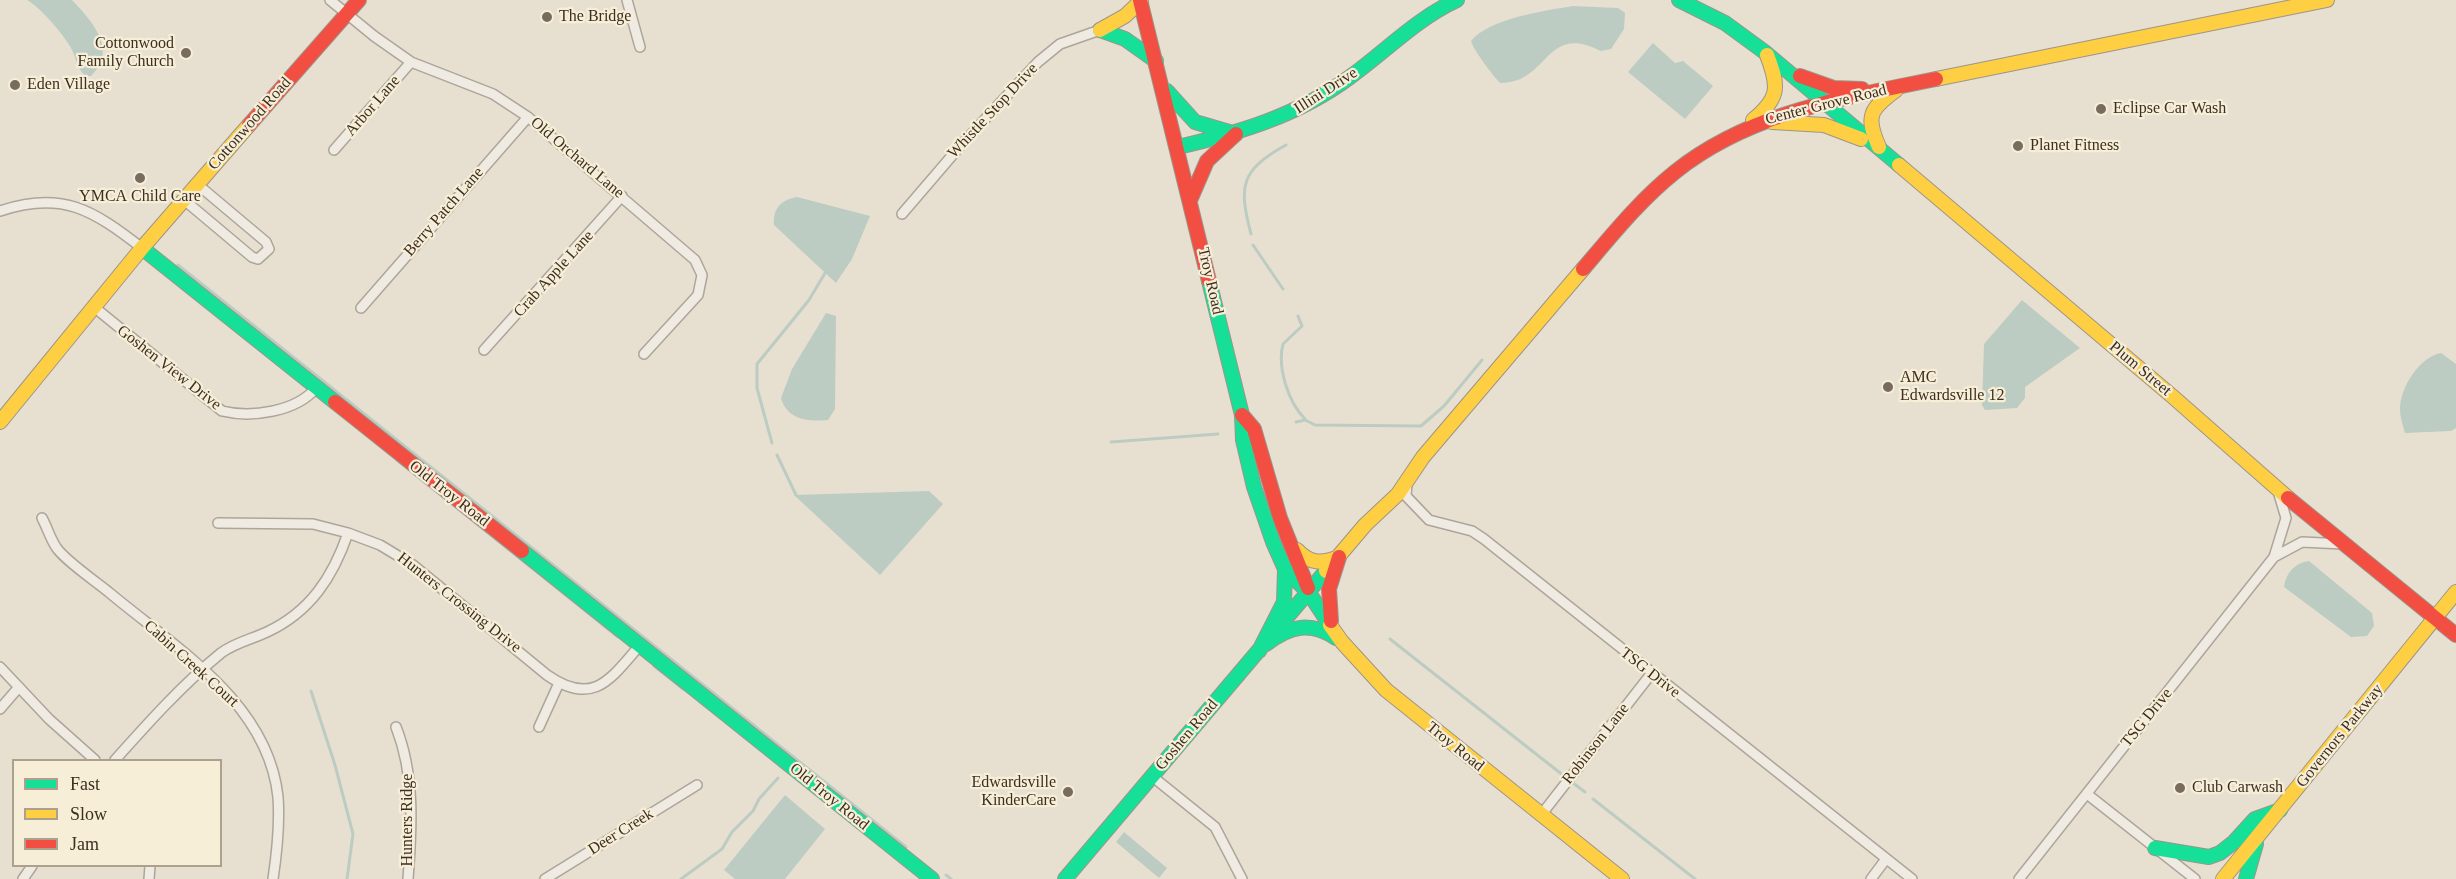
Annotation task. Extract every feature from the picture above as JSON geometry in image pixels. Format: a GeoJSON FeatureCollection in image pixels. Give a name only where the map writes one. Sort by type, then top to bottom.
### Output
{"type":"FeatureCollection","features":[{"type":"Feature","properties":{"kind":"main road","name":"Cottonwood Road"},"geometry":{"type":"LineString","coordinates":[[142,248],[358,0]]}},
{"type":"Feature","properties":{"kind":"main road","name":"Illini Drive"},"geometry":{"type":"LineString","coordinates":[[1178,147],[1236,134],[1278,120],[1320,98],[1351,76],[1394,38],[1457,0]]}},
{"type":"Feature","properties":{"kind":"main road"},"geometry":{"type":"LineString","coordinates":[[1679,0],[1725,23],[1787,69],[1819,84],[1843,89],[1895,88]]}},
{"type":"Feature","properties":{"kind":"main road","name":"Center Grove Road"},"geometry":{"type":"LineString","coordinates":[[1365,525],[1379,515],[1416,471],[1423,457],[1651,191],[1696,155],[1743,128],[1824,102],[2327,0]]}},
{"type":"Feature","properties":{"kind":"main road","name":"Whistle Stop Drive"},"geometry":{"type":"LineString","coordinates":[[1100,30],[1125,16],[1140,1]]}},
{"type":"Feature","properties":{"kind":"main road","name":"Troy Road"},"geometry":{"type":"LineString","coordinates":[[1140,1],[1178,147],[1242,415],[1243,440],[1254,486],[1285,569],[1310,592]]}},
{"type":"Feature","properties":{"kind":"main road"},"geometry":{"type":"LineString","coordinates":[[1100,30],[1125,39],[1156,61]]}},
{"type":"Feature","properties":{"kind":"main road"},"geometry":{"type":"LineString","coordinates":[[1766,53],[1824,102]]}},
{"type":"Feature","properties":{"kind":"main road"},"geometry":{"type":"LineString","coordinates":[[1743,128],[1767,110],[1776,94],[1776,78],[1766,53]]}},
{"type":"Feature","properties":{"kind":"main road"},"geometry":{"type":"LineString","coordinates":[[1162,83],[1174,101],[1195,122],[1236,134]]}},
{"type":"Feature","properties":{"kind":"main road"},"geometry":{"type":"LineString","coordinates":[[1878,148],[1869,123],[1869,116],[1879,102],[1895,88]]}},
{"type":"Feature","properties":{"kind":"main road","name":"Plum Street"},"geometry":{"type":"LineString","coordinates":[[1824,102],[2172,396],[2277,489],[2456,635]]}},
{"type":"Feature","properties":{"kind":"main road"},"geometry":{"type":"LineString","coordinates":[[1743,128],[1804,122],[1824,125],[1878,148]]}},
{"type":"Feature","properties":{"kind":"main road"},"geometry":{"type":"LineString","coordinates":[[1190,199],[1200,168],[1206,159],[1236,134]]}},
{"type":"Feature","properties":{"kind":"main road"},"geometry":{"type":"LineString","coordinates":[[0,422],[142,248]]}},
{"type":"Feature","properties":{"kind":"main road","name":"Old Troy Road"},"geometry":{"type":"LineString","coordinates":[[142,248],[932,879]]}},
{"type":"Feature","properties":{"kind":"main road","name":"Troy Road"},"geometry":{"type":"LineString","coordinates":[[1242,415],[1254,429],[1262,464],[1310,592],[1342,642],[1386,690],[1622,879]]}},
{"type":"Feature","properties":{"kind":"main road","name":"Center Grove Road"},"geometry":{"type":"LineString","coordinates":[[1310,592],[1365,525],[1398,478],[1414,461],[1423,457]]}},
{"type":"Feature","properties":{"kind":"main road"},"geometry":{"type":"LineString","coordinates":[[1291,545],[1311,563],[1323,563],[1339,557]]}},
{"type":"Feature","properties":{"kind":"main road"},"geometry":{"type":"LineString","coordinates":[[1333,629],[1328,601],[1329,589],[1339,557]]}},
{"type":"Feature","properties":{"kind":"main road"},"geometry":{"type":"LineString","coordinates":[[1261,648],[1285,603],[1288,590],[1285,569]]}},
{"type":"Feature","properties":{"kind":"main road","name":"Goshen Road"},"geometry":{"type":"LineString","coordinates":[[1065,879],[1310,592]]}},
{"type":"Feature","properties":{"kind":"main road","name":"Governors Parkway"},"geometry":{"type":"LineString","coordinates":[[2223,879],[2456,592]]}},
{"type":"Feature","properties":{"kind":"main road"},"geometry":{"type":"LineString","coordinates":[[1261,648],[1284,631],[1298,626],[1318,628],[1342,642]]}},
{"type":"Feature","properties":{"kind":"main road"},"geometry":{"type":"LineString","coordinates":[[2155,848],[2209,857],[2220,853],[2234,842],[2255,819],[2280,810]]}},
{"type":"Feature","properties":{"kind":"main road"},"geometry":{"type":"LineString","coordinates":[[2246,879],[2258,837]]}},
{"type":"Feature","properties":{"kind":"street","name":"Old Orchard Lane"},"geometry":{"type":"LineString","coordinates":[[330,0],[374,36],[411,62],[493,94],[528,117],[695,260],[702,275],[699,295],[644,354]]}},
{"type":"Feature","properties":{"kind":"street"},"geometry":{"type":"LineString","coordinates":[[627,0],[640,47]]}},
{"type":"Feature","properties":{"kind":"street","name":"Whistle Stop Drive"},"geometry":{"type":"LineString","coordinates":[[902,214],[962,144],[1045,56],[1060,44],[1100,30]]}},
{"type":"Feature","properties":{"kind":"street","name":"Arbor Lane"},"geometry":{"type":"LineString","coordinates":[[334,150],[411,62]]}},
{"type":"Feature","properties":{"kind":"street","name":"Berry Patch Lane"},"geometry":{"type":"LineString","coordinates":[[361,308],[528,117]]}},
{"type":"Feature","properties":{"kind":"street"},"geometry":{"type":"LineString","coordinates":[[183,199],[252,257],[258,259],[266,254],[269,249],[267,242],[197,184]]}},
{"type":"Feature","properties":{"kind":"street","name":"Crab Apple Lane"},"geometry":{"type":"LineString","coordinates":[[484,350],[622,196]]}},
{"type":"Feature","properties":{"kind":"street"},"geometry":{"type":"LineString","coordinates":[[0,212],[40,201],[66,203],[99,218],[142,248]]}},
{"type":"Feature","properties":{"kind":"street","name":"Goshen View Drive"},"geometry":{"type":"LineString","coordinates":[[94,307],[222,411],[246,413],[280,408],[309,396],[316,388]]}},
{"type":"Feature","properties":{"kind":"street","name":"TSG Drive"},"geometry":{"type":"LineString","coordinates":[[1416,471],[1406,486],[1406,496],[1422,516],[1472,531],[1912,879]]}},
{"type":"Feature","properties":{"kind":"street","name":"TSG Drive"},"geometry":{"type":"LineString","coordinates":[[2019,879],[2274,557],[2286,519],[2277,489]]}},
{"type":"Feature","properties":{"kind":"street","name":"Cabin Creek Court"},"geometry":{"type":"LineString","coordinates":[[42,518],[57,549],[202,670],[244,713],[268,758],[276,786],[279,817],[273,879]]}},
{"type":"Feature","properties":{"kind":"street","name":"Hunters Crossing Drive"},"geometry":{"type":"LineString","coordinates":[[218,523],[299,523],[348,533],[380,545],[413,564],[559,683],[582,691],[609,681],[640,645]]}},
{"type":"Feature","properties":{"kind":"street"},"geometry":{"type":"LineString","coordinates":[[116,759],[150,721],[202,670],[234,645],[283,624],[311,601],[332,572],[348,533]]}},
{"type":"Feature","properties":{"kind":"street","name":"TSG Drive"},"geometry":{"type":"LineString","coordinates":[[2274,557],[2302,542],[2343,544]]}},
{"type":"Feature","properties":{"kind":"street"},"geometry":{"type":"LineString","coordinates":[[0,667],[94,759]]}},
{"type":"Feature","properties":{"kind":"street","name":"Robinson Lane"},"geometry":{"type":"LineString","coordinates":[[1541,815],[1652,674]]}},
{"type":"Feature","properties":{"kind":"street"},"geometry":{"type":"LineString","coordinates":[[539,727],[559,683]]}},
{"type":"Feature","properties":{"kind":"street"},"geometry":{"type":"LineString","coordinates":[[0,709],[19,687]]}},
{"type":"Feature","properties":{"kind":"street","name":"Hunters Ridge"},"geometry":{"type":"LineString","coordinates":[[396,727],[406,753],[410,780],[412,813],[408,879]]}},
{"type":"Feature","properties":{"kind":"street"},"geometry":{"type":"LineString","coordinates":[[1152,777],[1215,827],[1242,879]]}},
{"type":"Feature","properties":{"kind":"street","name":"Deer Creek"},"geometry":{"type":"LineString","coordinates":[[545,879],[697,785]]}},
{"type":"Feature","properties":{"kind":"street"},"geometry":{"type":"LineString","coordinates":[[2087,794],[2195,879]]}},
{"type":"Feature","properties":{"kind":"street"},"geometry":{"type":"LineString","coordinates":[[1870,879],[1886,859]]}},
{"type":"Feature","properties":{"kind":"shaded area"},"geometry":{"type":"Polygon","coordinates":[[[27,0],[72,0],[87,17],[99,36],[103,56],[91,76],[85,76],[82,73],[64,38],[45,15],[27,0]]]}},
{"type":"Feature","properties":{"kind":"shaded area"},"geometry":{"type":"Polygon","coordinates":[[[1573,6],[1618,8],[1625,13],[1624,29],[1611,49],[1601,51],[1582,44],[1568,44],[1557,48],[1529,74],[1516,80],[1500,83],[1472,45],[1471,41],[1480,33],[1504,21],[1573,6]]]}},
{"type":"Feature","properties":{"kind":"shaded area"},"geometry":{"type":"Polygon","coordinates":[[[1653,43],[1675,63],[1683,61],[1713,86],[1685,119],[1628,72],[1653,43]]]}},
{"type":"Feature","properties":{"kind":"shaded area"},"geometry":{"type":"Polygon","coordinates":[[[797,197],[870,216],[852,259],[836,283],[774,225],[776,210],[779,206],[786,200],[797,197]]]}},
{"type":"Feature","properties":{"kind":"shaded area"},"geometry":{"type":"Polygon","coordinates":[[[2022,300],[2080,348],[2025,387],[2025,398],[2017,408],[1985,410],[1982,405],[1984,344],[2022,300]]]}},
{"type":"Feature","properties":{"kind":"shaded area"},"geometry":{"type":"Polygon","coordinates":[[[826,313],[836,316],[835,409],[828,420],[806,420],[788,411],[781,398],[792,369],[826,313]]]}},
{"type":"Feature","properties":{"kind":"shaded area"},"geometry":{"type":"Polygon","coordinates":[[[2441,353],[2456,364],[2456,428],[2451,431],[2405,433],[2400,409],[2407,383],[2425,360],[2441,353]]]}},
{"type":"Feature","properties":{"kind":"shaded area"},"geometry":{"type":"Polygon","coordinates":[[[929,491],[943,504],[880,575],[794,495],[929,491]]]}},
{"type":"Feature","properties":{"kind":"shaded area"},"geometry":{"type":"Polygon","coordinates":[[[2309,561],[2372,613],[2374,626],[2367,636],[2351,637],[2284,587],[2292,569],[2309,561]]]}},
{"type":"Feature","properties":{"kind":"shaded area"},"geometry":{"type":"Polygon","coordinates":[[[785,795],[825,829],[785,879],[735,879],[724,870],[785,795]]]}},
{"type":"Feature","properties":{"kind":"shaded area"},"geometry":{"type":"Polygon","coordinates":[[[1124,832],[1167,868],[1159,878],[1116,842],[1124,832]]]}},
{"type":"Feature","properties":{"kind":"waterway"},"geometry":{"type":"LineString","coordinates":[[1251,234],[1244,191],[1247,180],[1260,163],[1286,145]]}},
{"type":"Feature","properties":{"kind":"waterway"},"geometry":{"type":"LineString","coordinates":[[1253,245],[1283,289]]}},
{"type":"Feature","properties":{"kind":"waterway"},"geometry":{"type":"LineString","coordinates":[[178,265],[906,847]]}},
{"type":"Feature","properties":{"kind":"waterway"},"geometry":{"type":"LineString","coordinates":[[772,443],[757,388],[757,364],[809,300],[825,273]]}},
{"type":"Feature","properties":{"kind":"waterway"},"geometry":{"type":"LineString","coordinates":[[1298,316],[1302,326],[1283,344],[1282,363],[1289,394],[1305,419]]}},
{"type":"Feature","properties":{"kind":"waterway"},"geometry":{"type":"LineString","coordinates":[[1296,422],[1305,420],[1315,425],[1421,426],[1444,406],[1482,360]]}},
{"type":"Feature","properties":{"kind":"waterway"},"geometry":{"type":"LineString","coordinates":[[1111,442],[1218,434]]}},
{"type":"Feature","properties":{"kind":"waterway"},"geometry":{"type":"LineString","coordinates":[[777,455],[796,495]]}},
{"type":"Feature","properties":{"kind":"waterway"},"geometry":{"type":"LineString","coordinates":[[397,460],[618,637]]}},
{"type":"Feature","properties":{"kind":"waterway"},"geometry":{"type":"LineString","coordinates":[[1390,639],[1564,776]]}},
{"type":"Feature","properties":{"kind":"waterway"},"geometry":{"type":"LineString","coordinates":[[654,666],[683,689]]}},
{"type":"Feature","properties":{"kind":"waterway"},"geometry":{"type":"LineString","coordinates":[[311,691],[335,765],[353,834],[347,879]]}},
{"type":"Feature","properties":{"kind":"waterway"},"geometry":{"type":"LineString","coordinates":[[681,879],[722,849],[732,832],[753,811],[759,799],[778,778]]}},
{"type":"Feature","properties":{"kind":"waterway"},"geometry":{"type":"LineString","coordinates":[[1573,783],[1585,792]]}},
{"type":"Feature","properties":{"kind":"waterway"},"geometry":{"type":"LineString","coordinates":[[1593,799],[1695,879]]}},
{"type":"Feature","properties":{"kind":"waterway"},"geometry":{"type":"LineString","coordinates":[[946,875],[951,879]]}},
{"type":"Feature","properties":{"kind":"traffic: fast"},"geometry":{"type":"LineString","coordinates":[[1178,147],[1246,129],[1310,102],[1350,77],[1428,16],[1457,0]]}},
{"type":"Feature","properties":{"kind":"traffic: fast"},"geometry":{"type":"LineString","coordinates":[[1679,0],[1725,23],[1766,53],[1899,165]]}},
{"type":"Feature","properties":{"kind":"traffic: fast"},"geometry":{"type":"LineString","coordinates":[[1100,30],[1125,39],[1156,61]]}},
{"type":"Feature","properties":{"kind":"traffic: fast"},"geometry":{"type":"LineString","coordinates":[[1167,91],[1195,122],[1236,134]]}},
{"type":"Feature","properties":{"kind":"traffic: fast"},"geometry":{"type":"LineString","coordinates":[[142,248],[335,402]]}},
{"type":"Feature","properties":{"kind":"traffic: fast"},"geometry":{"type":"LineString","coordinates":[[1209,281],[1242,415],[1243,440],[1254,487],[1273,542],[1285,569],[1309,593],[1330,625]]}},
{"type":"Feature","properties":{"kind":"traffic: fast"},"geometry":{"type":"LineString","coordinates":[[522,551],[932,879]]}},
{"type":"Feature","properties":{"kind":"traffic: fast"},"geometry":{"type":"LineString","coordinates":[[1259,651],[1284,602],[1285,569]]}},
{"type":"Feature","properties":{"kind":"traffic: fast"},"geometry":{"type":"LineString","coordinates":[[1065,879],[1326,571]]}},
{"type":"Feature","properties":{"kind":"traffic: fast"},"geometry":{"type":"LineString","coordinates":[[1266,644],[1283,633],[1300,628],[1317,629],[1336,638]]}},
{"type":"Feature","properties":{"kind":"traffic: fast"},"geometry":{"type":"LineString","coordinates":[[2155,848],[2209,857],[2220,853],[2234,842],[2255,819],[2280,810]]}},
{"type":"Feature","properties":{"kind":"traffic: fast"},"geometry":{"type":"LineString","coordinates":[[2246,879],[2256,844]]}},
{"type":"Feature","properties":{"kind":"traffic: slow"},"geometry":{"type":"LineString","coordinates":[[1936,79],[2327,0]]}},
{"type":"Feature","properties":{"kind":"traffic: slow"},"geometry":{"type":"LineString","coordinates":[[1100,30],[1125,16],[1141,1]]}},
{"type":"Feature","properties":{"kind":"traffic: slow"},"geometry":{"type":"LineString","coordinates":[[1753,120],[1768,105],[1775,91],[1774,75],[1767,55]]}},
{"type":"Feature","properties":{"kind":"traffic: slow"},"geometry":{"type":"LineString","coordinates":[[1879,147],[1871,120],[1880,103],[1896,90]]}},
{"type":"Feature","properties":{"kind":"traffic: slow"},"geometry":{"type":"LineString","coordinates":[[1772,122],[1824,125],[1861,139]]}},
{"type":"Feature","properties":{"kind":"traffic: slow"},"geometry":{"type":"LineString","coordinates":[[0,422],[142,248],[249,125]]}},
{"type":"Feature","properties":{"kind":"traffic: slow"},"geometry":{"type":"LineString","coordinates":[[1899,165],[2172,396],[2288,498]]}},
{"type":"Feature","properties":{"kind":"traffic: slow"},"geometry":{"type":"LineString","coordinates":[[1326,571],[1365,525],[1398,494],[1423,457],[1583,269]]}},
{"type":"Feature","properties":{"kind":"traffic: slow"},"geometry":{"type":"LineString","coordinates":[[1297,550],[1307,558],[1316,561],[1327,561],[1339,557]]}},
{"type":"Feature","properties":{"kind":"traffic: slow"},"geometry":{"type":"LineString","coordinates":[[2223,879],[2456,592]]}},
{"type":"Feature","properties":{"kind":"traffic: slow"},"geometry":{"type":"LineString","coordinates":[[1330,625],[1342,642],[1386,690],[1622,879]]}},
{"type":"Feature","properties":{"kind":"traffic: jam"},"geometry":{"type":"LineString","coordinates":[[249,125],[359,0]]}},
{"type":"Feature","properties":{"kind":"traffic: jam"},"geometry":{"type":"LineString","coordinates":[[1140,0],[1209,281]]}},
{"type":"Feature","properties":{"kind":"traffic: jam"},"geometry":{"type":"LineString","coordinates":[[1800,76],[1834,88],[1862,89]]}},
{"type":"Feature","properties":{"kind":"traffic: jam"},"geometry":{"type":"LineString","coordinates":[[1583,269],[1627,218],[1662,183],[1704,152],[1734,135],[1799,110],[1936,79]]}},
{"type":"Feature","properties":{"kind":"traffic: jam"},"geometry":{"type":"LineString","coordinates":[[1191,198],[1207,161],[1236,134]]}},
{"type":"Feature","properties":{"kind":"traffic: jam"},"geometry":{"type":"LineString","coordinates":[[335,402],[522,551]]}},
{"type":"Feature","properties":{"kind":"traffic: jam"},"geometry":{"type":"LineString","coordinates":[[1242,415],[1254,429],[1280,518],[1308,588]]}},
{"type":"Feature","properties":{"kind":"traffic: jam"},"geometry":{"type":"LineString","coordinates":[[2288,498],[2456,635]]}},
{"type":"Feature","properties":{"kind":"traffic: jam"},"geometry":{"type":"LineString","coordinates":[[1331,621],[1329,589],[1339,557]]}},
{"type":"Feature","properties":{"kind":"place","name":"The Bridge"},"geometry":{"type":"Point","coordinates":[547,17]}},
{"type":"Feature","properties":{"kind":"place","name":"Cottonwood Family Church"},"geometry":{"type":"Point","coordinates":[186,53]}},
{"type":"Feature","properties":{"kind":"place","name":"Eden Village"},"geometry":{"type":"Point","coordinates":[15,85]}},
{"type":"Feature","properties":{"kind":"place","name":"Eclipse Car Wash"},"geometry":{"type":"Point","coordinates":[2101,109]}},
{"type":"Feature","properties":{"kind":"place","name":"Planet Fitness"},"geometry":{"type":"Point","coordinates":[2018,146]}},
{"type":"Feature","properties":{"kind":"place","name":"YMCA Child Care"},"geometry":{"type":"Point","coordinates":[140,178]}},
{"type":"Feature","properties":{"kind":"place","name":"AMC Edwardsville 12"},"geometry":{"type":"Point","coordinates":[1888,387]}},
{"type":"Feature","properties":{"kind":"place","name":"Club Carwash"},"geometry":{"type":"Point","coordinates":[2180,788]}},
{"type":"Feature","properties":{"kind":"place","name":"Edwardsville KinderCare"},"geometry":{"type":"Point","coordinates":[1068,792]}}]}
